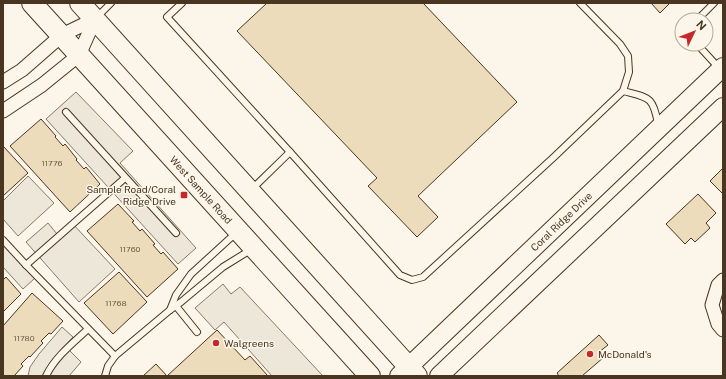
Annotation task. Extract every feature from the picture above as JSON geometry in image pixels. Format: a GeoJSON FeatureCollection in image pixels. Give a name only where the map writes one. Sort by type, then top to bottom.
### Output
{"type":"FeatureCollection","features":[{"type":"Feature","properties":{"kind":"main road","name":"West Sample Road"},"geometry":{"type":"LineString","coordinates":[[32,3],[370,376]]}},
{"type":"Feature","properties":{"kind":"main road"},"geometry":{"type":"LineString","coordinates":[[80,3],[250,191],[408,373]]}},
{"type":"Feature","properties":{"kind":"main road","name":"Coral Ridge Drive"},"geometry":{"type":"LineString","coordinates":[[408,373],[722,68]]}},
{"type":"Feature","properties":{"kind":"main road"},"geometry":{"type":"LineString","coordinates":[[439,376],[723,107]]}},
{"type":"Feature","properties":{"kind":"street"},"geometry":{"type":"LineString","coordinates":[[3,82],[22,70],[62,35],[95,19]]}},
{"type":"Feature","properties":{"kind":"street"},"geometry":{"type":"LineString","coordinates":[[3,111],[42,85],[79,55],[95,19]]}},
{"type":"Feature","properties":{"kind":"street"},"geometry":{"type":"LineString","coordinates":[[723,280],[718,285],[712,305],[718,324],[723,330]]}},
{"type":"Feature","properties":{"kind":"lane"},"geometry":{"type":"LineString","coordinates":[[95,19],[111,3]]}},
{"type":"Feature","properties":{"kind":"lane"},"geometry":{"type":"LineString","coordinates":[[182,3],[167,17],[400,275],[412,280],[423,276],[554,157],[623,91],[629,72],[628,56],[620,44],[580,3]]}},
{"type":"Feature","properties":{"kind":"lane"},"geometry":{"type":"LineString","coordinates":[[705,12],[714,3]]}},
{"type":"Feature","properties":{"kind":"lane"},"geometry":{"type":"LineString","coordinates":[[705,52],[722,68]]}},
{"type":"Feature","properties":{"kind":"lane"},"geometry":{"type":"LineString","coordinates":[[623,91],[646,97],[652,103],[656,110],[659,128]]}},
{"type":"Feature","properties":{"kind":"lane"},"geometry":{"type":"LineString","coordinates":[[66,112],[176,232]]}},
{"type":"Feature","properties":{"kind":"lane"},"geometry":{"type":"LineString","coordinates":[[250,191],[290,152]]}},
{"type":"Feature","properties":{"kind":"lane"},"geometry":{"type":"LineString","coordinates":[[26,265],[125,178]]}},
{"type":"Feature","properties":{"kind":"lane"},"geometry":{"type":"LineString","coordinates":[[173,308],[176,295],[191,274],[238,230]]}},
{"type":"Feature","properties":{"kind":"lane"},"geometry":{"type":"LineString","coordinates":[[3,240],[115,356]]}},
{"type":"Feature","properties":{"kind":"lane"},"geometry":{"type":"LineString","coordinates":[[105,376],[108,366],[115,356],[223,266],[254,248]]}},
{"type":"Feature","properties":{"kind":"lane"},"geometry":{"type":"LineString","coordinates":[[173,308],[198,332]]}},
{"type":"Feature","properties":{"kind":"lane"},"geometry":{"type":"LineString","coordinates":[[46,376],[62,354],[88,329]]}},
{"type":"Feature","properties":{"kind":"shaded area"},"geometry":{"type":"Polygon","coordinates":[[[76,92],[133,151],[120,163],[196,248],[178,264],[46,119],[76,92]]]}},
{"type":"Feature","properties":{"kind":"shaded area"},"geometry":{"type":"Polygon","coordinates":[[[28,176],[54,203],[18,236],[3,219],[3,201],[28,176]]]}},
{"type":"Feature","properties":{"kind":"shaded area"},"geometry":{"type":"Polygon","coordinates":[[[71,222],[115,269],[79,302],[26,242],[48,223],[57,234],[71,222]]]}},
{"type":"Feature","properties":{"kind":"shaded area"},"geometry":{"type":"Polygon","coordinates":[[[3,244],[35,278],[23,289],[3,267],[3,244]]]}},
{"type":"Feature","properties":{"kind":"shaded area"},"geometry":{"type":"Polygon","coordinates":[[[223,284],[231,294],[240,287],[323,376],[272,376],[224,322],[215,330],[195,308],[223,284]]]}},
{"type":"Feature","properties":{"kind":"shaded area"},"geometry":{"type":"Polygon","coordinates":[[[62,327],[73,337],[65,346],[81,362],[69,376],[28,376],[30,367],[39,354],[62,327]]]}},
{"type":"Feature","properties":{"kind":"building"},"geometry":{"type":"Polygon","coordinates":[[[267,3],[423,3],[517,102],[418,196],[438,217],[417,237],[368,186],[377,178],[237,31],[267,3]]]}},
{"type":"Feature","properties":{"kind":"building"},"geometry":{"type":"Polygon","coordinates":[[[651,3],[670,3],[660,13],[651,3]]]}},
{"type":"Feature","properties":{"kind":"building"},"geometry":{"type":"Polygon","coordinates":[[[41,119],[63,146],[65,144],[77,159],[76,160],[84,169],[86,167],[100,184],[70,212],[10,146],[41,119]]]}},
{"type":"Feature","properties":{"kind":"building"},"geometry":{"type":"Polygon","coordinates":[[[3,146],[28,173],[3,196],[3,146]]]}},
{"type":"Feature","properties":{"kind":"building"},"geometry":{"type":"Polygon","coordinates":[[[723,168],[723,194],[710,181],[723,168]]]}},
{"type":"Feature","properties":{"kind":"building"},"geometry":{"type":"Polygon","coordinates":[[[698,194],[716,213],[706,223],[710,228],[695,242],[691,238],[685,244],[666,224],[698,194]]]}},
{"type":"Feature","properties":{"kind":"building"},"geometry":{"type":"Polygon","coordinates":[[[118,204],[134,221],[132,222],[140,231],[142,229],[155,244],[153,245],[161,254],[163,252],[178,269],[147,297],[87,231],[118,204]]]}},
{"type":"Feature","properties":{"kind":"building"},"geometry":{"type":"Polygon","coordinates":[[[119,272],[147,302],[113,334],[84,303],[119,272]]]}},
{"type":"Feature","properties":{"kind":"building"},"geometry":{"type":"Polygon","coordinates":[[[6,277],[21,294],[3,312],[3,278],[4,279],[6,277]]]}},
{"type":"Feature","properties":{"kind":"building"},"geometry":{"type":"Polygon","coordinates":[[[32,293],[63,321],[51,334],[49,333],[41,341],[43,343],[21,364],[23,366],[14,376],[5,376],[3,375],[3,326],[32,293]]]}},
{"type":"Feature","properties":{"kind":"building","name":"Walgreens"},"geometry":{"type":"Polygon","coordinates":[[[217,330],[245,360],[250,356],[268,376],[167,376],[217,330]]]}},
{"type":"Feature","properties":{"kind":"building","name":"McDonald's"},"geometry":{"type":"Polygon","coordinates":[[[599,335],[608,345],[599,352],[604,357],[582,376],[559,376],[557,373],[599,335]]]}},
{"type":"Feature","properties":{"kind":"building"},"geometry":{"type":"Polygon","coordinates":[[[156,364],[167,376],[143,376],[156,364]]]}},
{"type":"Feature","properties":{"kind":"place","name":"Sample Road/Coral Ridge Drive"},"geometry":{"type":"Point","coordinates":[184,195]}},
{"type":"Feature","properties":{"kind":"place","name":"Walgreens"},"geometry":{"type":"Point","coordinates":[216,343]}},
{"type":"Feature","properties":{"kind":"place","name":"McDonald's"},"geometry":{"type":"Point","coordinates":[590,354]}}]}
